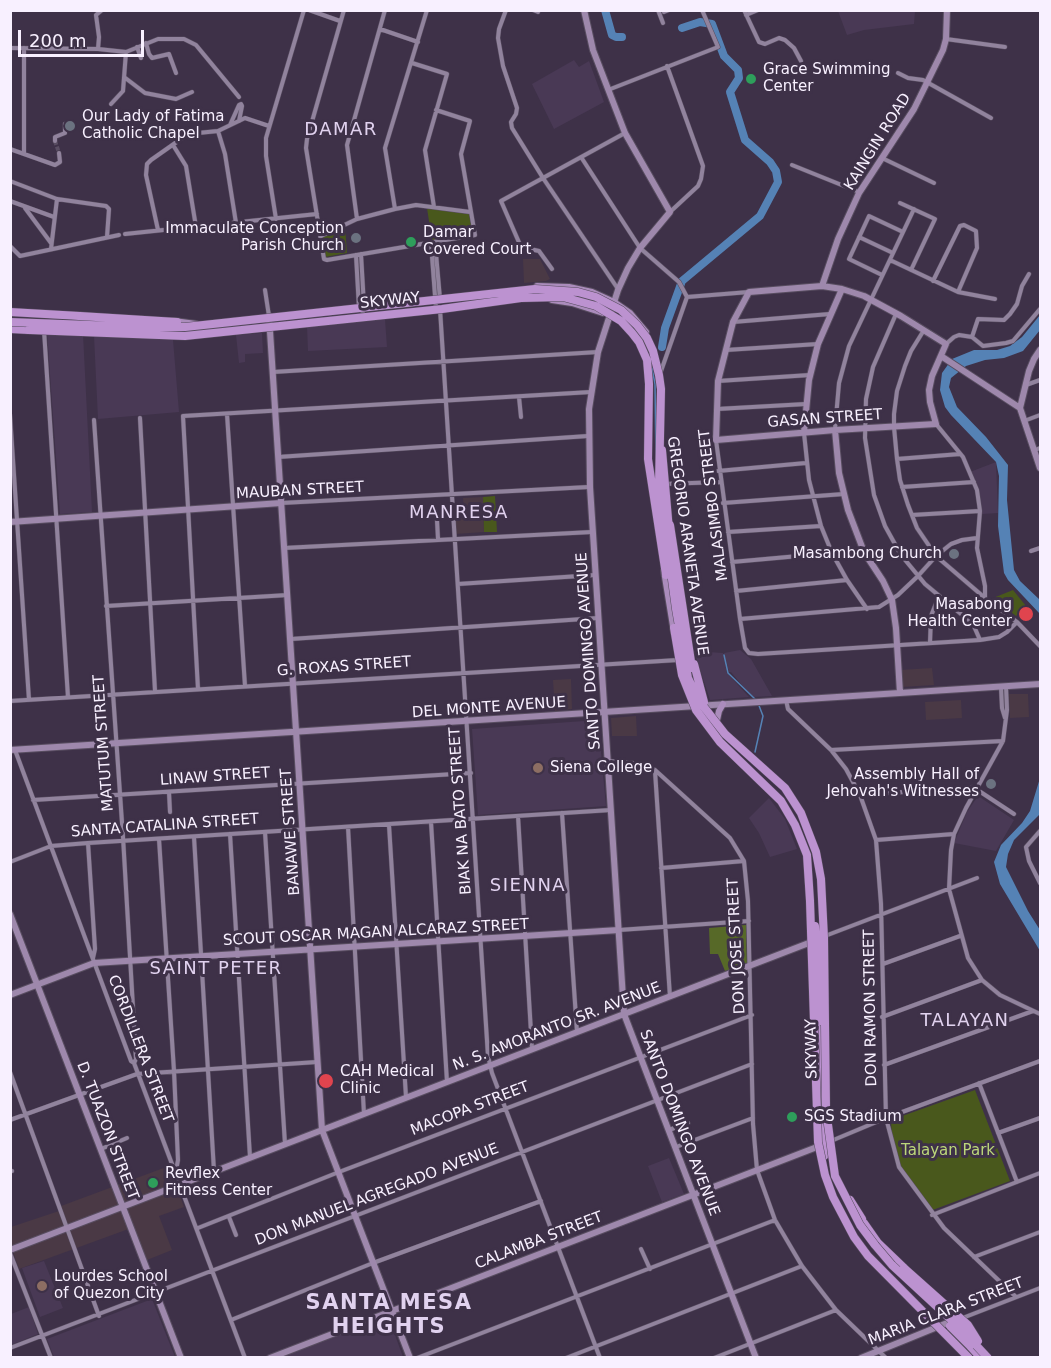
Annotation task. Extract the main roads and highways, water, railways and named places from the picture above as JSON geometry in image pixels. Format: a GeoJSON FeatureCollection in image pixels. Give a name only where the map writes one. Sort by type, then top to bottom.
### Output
{"type":"FeatureCollection","features":[{"type":"Feature","properties":{"kind":"highway","name":"SKYWAY"},"geometry":{"type":"LineString","coordinates":[[10,321],[165,328],[535,289],[578,292],[603,300],[621,310],[647,338],[659,375],[661,389],[659,484],[676,609],[688,678],[700,702],[715,720]]}},
{"type":"Feature","properties":{"kind":"highway","name":"SKYWAY"},"geometry":{"type":"LineString","coordinates":[[10,329],[185,336],[442,309],[521,298],[562,297],[596,306],[621,321],[639,342],[649,370],[648,459],[678,657],[689,694],[696,710],[709,729],[774,794],[792,818],[807,855],[818,1142],[825,1175],[842,1214],[868,1256],[970,1358]]}},
{"type":"Feature","properties":{"kind":"highway"},"geometry":{"type":"LineString","coordinates":[[61,310],[107,317]]}},
{"type":"Feature","properties":{"kind":"highway","name":"SKYWAY"},"geometry":{"type":"LineString","coordinates":[[10,313],[208,324]]}},
{"type":"Feature","properties":{"kind":"highway","name":"SKYWAY"},"geometry":{"type":"LineString","coordinates":[[659,422],[669,506],[670,538],[690,672],[704,704],[725,734],[785,788],[801,813],[816,852],[821,879],[824,938],[826,1110],[830,1145],[835,1176],[862,1222]]}},
{"type":"Feature","properties":{"kind":"highway","name":"SKYWAY"},"geometry":{"type":"LineString","coordinates":[[648,440],[665,488],[694,683],[709,729]]}},
{"type":"Feature","properties":{"kind":"highway"},"geometry":{"type":"LineString","coordinates":[[810,901],[818,943],[820,1148],[835,1204]]}},
{"type":"Feature","properties":{"kind":"highway"},"geometry":{"type":"LineString","coordinates":[[835,1175],[862,1222],[878,1243],[968,1325],[985,1356]]}},
{"type":"Feature","properties":{"kind":"highway"},"geometry":{"type":"LineString","coordinates":[[862,1222],[870,1244],[891,1269],[985,1356]]}},
{"type":"Feature","properties":{"kind":"main road","name":"GREGORIO ARANETA AVENUE"},"geometry":{"type":"LineString","coordinates":[[197,324],[529,286],[550,286],[592,292],[614,302],[630,313],[646,332],[655,349],[660,374],[657,485],[678,660],[686,689],[693,706],[720,744],[770,789],[793,819],[805,854],[812,942],[820,1148]]}},
{"type":"Feature","properties":{"kind":"main road","name":"GREGORIO ARANETA AVENUE"},"geometry":{"type":"LineString","coordinates":[[42,330],[185,334],[552,300],[572,303],[609,316],[631,335],[645,359],[650,385],[649,437],[657,485],[688,650],[704,704]]}},
{"type":"Feature","properties":{"kind":"main road"},"geometry":{"type":"LineString","coordinates":[[10,313],[165,320],[197,324]]}},
{"type":"Feature","properties":{"kind":"main road"},"geometry":{"type":"LineString","coordinates":[[10,321],[153,326],[197,324]]}},
{"type":"Feature","properties":{"kind":"main road"},"geometry":{"type":"LineString","coordinates":[[10,329],[42,330],[40,321]]}},
{"type":"Feature","properties":{"kind":"main road"},"geometry":{"type":"LineString","coordinates":[[686,689],[692,691],[704,704]]}},
{"type":"Feature","properties":{"kind":"main road"},"geometry":{"type":"LineString","coordinates":[[723,704],[715,720],[741,747],[778,779],[801,811],[818,855],[822,879],[830,1142],[835,1175],[846,1204],[867,1239],[892,1267],[952,1321],[985,1356]]}},
{"type":"Feature","properties":{"kind":"main road"},"geometry":{"type":"LineString","coordinates":[[835,1204],[850,1230],[874,1261],[941,1326],[970,1358]]}},
{"type":"Feature","properties":{"kind":"water"},"geometry":{"type":"Polygon","coordinates":[[[1040,315],[1040,330],[1023,351],[1004,358],[985,360],[966,366],[951,378],[949,387],[957,407],[986,437],[1008,465],[1007,500],[1014,570],[1020,581],[1040,600],[1040,614],[1004,573],[998,526],[999,476],[996,462],[951,415],[945,407],[940,390],[942,373],[952,359],[974,350],[997,350],[1010,346],[1022,337],[1040,315]]]}},
{"type":"Feature","properties":{"kind":"water"},"geometry":{"type":"Polygon","coordinates":[[[1040,778],[1040,814],[1014,840],[1006,867],[1040,930],[1040,951],[1000,884],[994,862],[1001,845],[1030,811],[1040,778]]]}},
{"type":"Feature","properties":{"kind":"waterway"},"geometry":{"type":"LineString","coordinates":[[605,10],[612,35],[622,37]]}},
{"type":"Feature","properties":{"kind":"waterway"},"geometry":{"type":"LineString","coordinates":[[662,347],[665,328],[682,281],[760,216],[778,182],[776,171],[770,162],[745,140],[730,92],[739,78],[738,70],[724,56],[712,24],[700,22],[682,28]]}},
{"type":"Feature","properties":{"kind":"waterway"},"geometry":{"type":"LineString","coordinates":[[652,368],[655,384],[656,465]]}},
{"type":"Feature","properties":{"kind":"waterway"},"geometry":{"type":"LineString","coordinates":[[724,655],[728,673],[755,699]]}},
{"type":"Feature","properties":{"kind":"waterway"},"geometry":{"type":"LineString","coordinates":[[755,752],[763,716],[758,703]]}},
{"type":"Feature","properties":{"kind":"tunnel"},"geometry":{"type":"LineString","coordinates":[[55,141],[59,153]]}},
{"type":"Feature","properties":{"kind":"place","name":"Grace Swimming Center"},"geometry":{"type":"Point","coordinates":[751,79]}},
{"type":"Feature","properties":{"kind":"place","name":"Our Lady of Fatima Catholic Chapel"},"geometry":{"type":"Point","coordinates":[70,126]}},
{"type":"Feature","properties":{"kind":"place","name":"Immaculate Conception Parish Church"},"geometry":{"type":"Point","coordinates":[356,238]}},
{"type":"Feature","properties":{"kind":"place","name":"Damar Covered Court"},"geometry":{"type":"Point","coordinates":[411,242]}},
{"type":"Feature","properties":{"kind":"place","name":"Masambong Church"},"geometry":{"type":"Point","coordinates":[954,554]}},
{"type":"Feature","properties":{"kind":"place","name":"Masabong Health Center"},"geometry":{"type":"Point","coordinates":[1026,614]}},
{"type":"Feature","properties":{"kind":"place","name":"Siena College"},"geometry":{"type":"Point","coordinates":[538,768]}},
{"type":"Feature","properties":{"kind":"place","name":"Assembly Hall of Jehovah's Witnesses"},"geometry":{"type":"Point","coordinates":[991,784]}},
{"type":"Feature","properties":{"kind":"place","name":"CAH Medical Clinic"},"geometry":{"type":"Point","coordinates":[326,1081]}},
{"type":"Feature","properties":{"kind":"place","name":"SGS Stadium"},"geometry":{"type":"Point","coordinates":[792,1117]}},
{"type":"Feature","properties":{"kind":"place","name":"Revflex Fitness Center"},"geometry":{"type":"Point","coordinates":[153,1183]}},
{"type":"Feature","properties":{"kind":"place","name":"Lourdes School of Quezon City"},"geometry":{"type":"Point","coordinates":[42,1286]}},
{"type":"Feature","properties":{"kind":"district","name":"DAMAR"},"geometry":{"type":"Point","coordinates":[341,130]}},
{"type":"Feature","properties":{"kind":"district","name":"MANRESA"},"geometry":{"type":"Point","coordinates":[459,513]}},
{"type":"Feature","properties":{"kind":"district","name":"SIENNA"},"geometry":{"type":"Point","coordinates":[528,886]}},
{"type":"Feature","properties":{"kind":"district","name":"SAINT PETER"},"geometry":{"type":"Point","coordinates":[216,969]}},
{"type":"Feature","properties":{"kind":"district","name":"TALAYAN"},"geometry":{"type":"Point","coordinates":[965,1021]}},
{"type":"Feature","properties":{"kind":"district","name":"SANTA MESA HEIGHTS"},"geometry":{"type":"Point","coordinates":[389,1316]}},
{"type":"Feature","properties":{"kind":"park label","name":"Talayan Park"},"geometry":{"type":"Point","coordinates":[948,1151]}}]}
